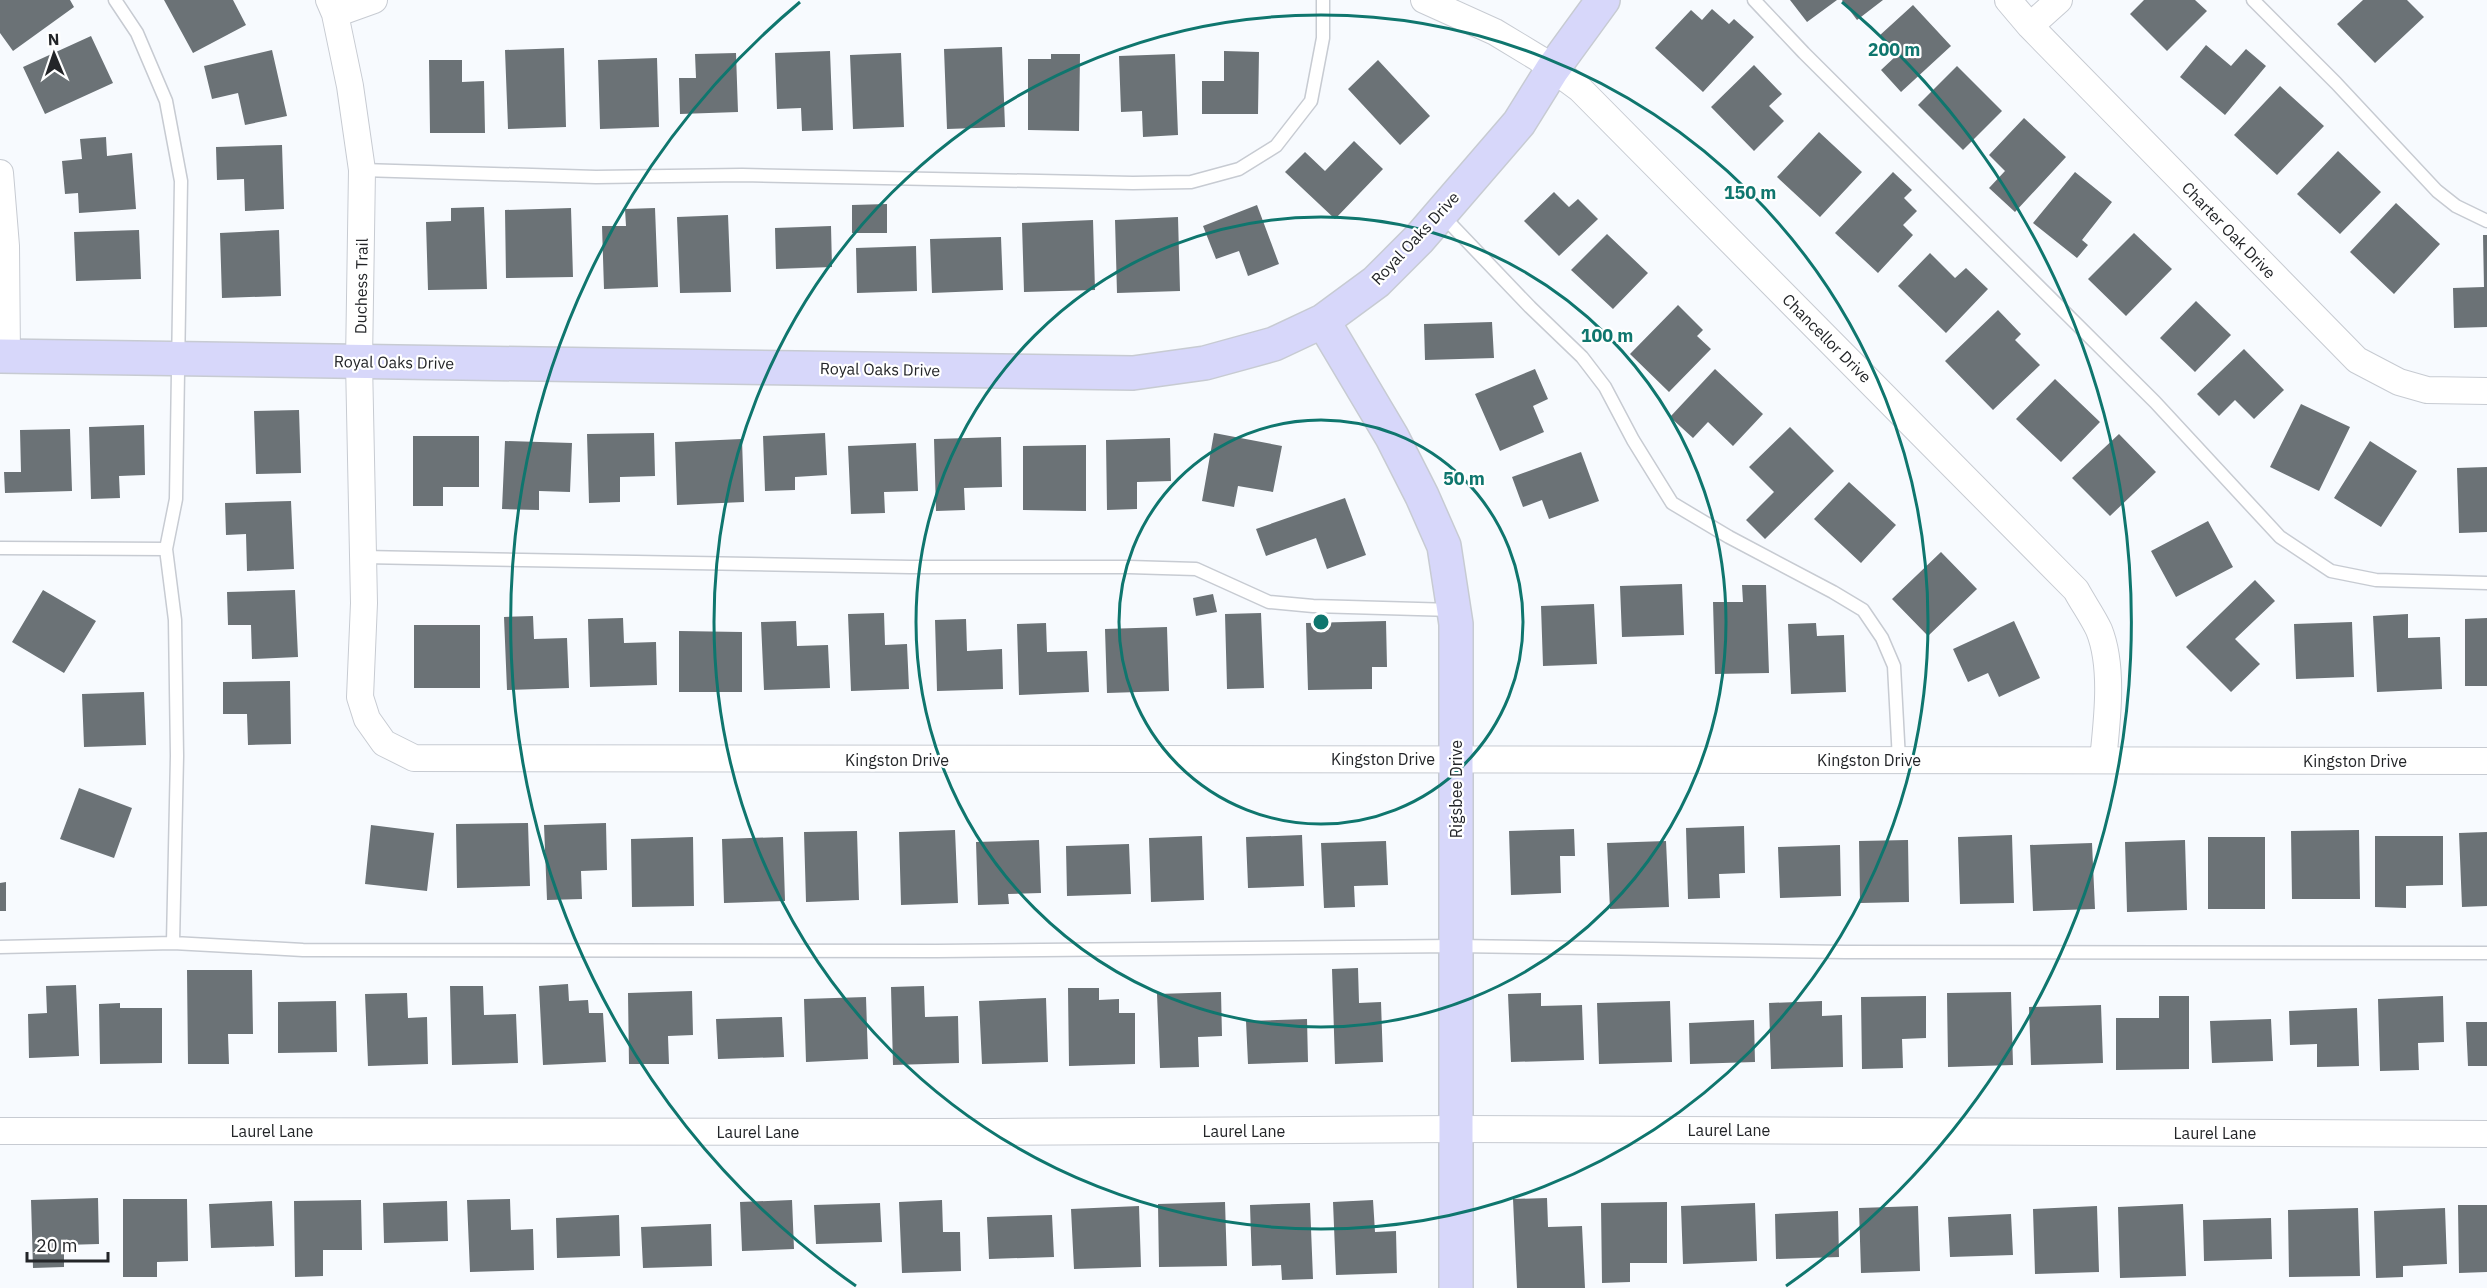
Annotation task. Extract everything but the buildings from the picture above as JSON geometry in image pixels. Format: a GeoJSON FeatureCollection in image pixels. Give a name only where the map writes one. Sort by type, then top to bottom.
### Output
{"type":"FeatureCollection","features":[{"type":"Feature","properties":{"kind":"street"},"geometry":{"type":"LineString","coordinates":[[332,7],[374,0]]}},
{"type":"Feature","properties":{"kind":"street","name":"Chancellor Drive"},"geometry":{"type":"LineString","coordinates":[[1424,0],[1495,32],[1580,89],[2076,590],[2099,631],[2106,663],[2108,708],[2103,760]]}},
{"type":"Feature","properties":{"kind":"street","name":"Royal Oaks Drive"},"geometry":{"type":"LineString","coordinates":[[4,356],[1133,373],[1205,363],[1274,344],[1323,321],[1376,282],[1441,213],[1519,123],[1552,70],[1603,0]]}},
{"type":"Feature","properties":{"kind":"street","name":"Charter Oak Drive"},"geometry":{"type":"LineString","coordinates":[[2008,0],[2030,26],[2357,360],[2399,382],[2427,390],[2487,391]]}},
{"type":"Feature","properties":{"kind":"street"},"geometry":{"type":"LineString","coordinates":[[2030,26],[2059,0]]}},
{"type":"Feature","properties":{"kind":"street","name":"Duchess Trail"},"geometry":{"type":"LineString","coordinates":[[332,7],[350,86],[362,170],[359,362],[364,603],[360,698],[367,719]]}},
{"type":"Feature","properties":{"kind":"street"},"geometry":{"type":"LineString","coordinates":[[0,179],[6,246],[4,356]]}},
{"type":"Feature","properties":{"kind":"street","name":"Rigsbee Drive"},"geometry":{"type":"LineString","coordinates":[[1323,321],[1392,437],[1422,496],[1444,546],[1454,610],[1456,1288]]}},
{"type":"Feature","properties":{"kind":"street","name":"Kingston Drive"},"geometry":{"type":"LineString","coordinates":[[367,719],[384,743],[414,758],[2487,761]]}},
{"type":"Feature","properties":{"kind":"street","name":"Laurel Lane"},"geometry":{"type":"LineString","coordinates":[[0,1131],[1005,1132],[1456,1129],[2487,1134]]}},
{"type":"Feature","properties":{"kind":"lane"},"geometry":{"type":"LineString","coordinates":[[116,0],[137,33],[166,101],[181,181],[176,499],[166,549],[175,620],[177,756],[173,943]]}},
{"type":"Feature","properties":{"kind":"lane"},"geometry":{"type":"LineString","coordinates":[[362,170],[596,177],[742,175],[1133,183],[1191,182],[1239,169],[1276,146],[1311,101],[1323,38],[1323,0]]}},
{"type":"Feature","properties":{"kind":"lane"},"geometry":{"type":"LineString","coordinates":[[1754,0],[1804,53],[2155,402],[2280,537],[2331,571],[2376,580],[2487,583]]}},
{"type":"Feature","properties":{"kind":"lane"},"geometry":{"type":"LineString","coordinates":[[2253,0],[2336,83],[2437,191],[2456,206],[2487,221]]}},
{"type":"Feature","properties":{"kind":"lane"},"geometry":{"type":"LineString","coordinates":[[1441,213],[1530,307],[1582,357],[1605,387],[1633,440],[1672,503],[1729,537],[1823,586],[1863,610],[1882,638],[1894,666],[1899,760]]}},
{"type":"Feature","properties":{"kind":"lane"},"geometry":{"type":"LineString","coordinates":[[0,548],[166,549]]}},
{"type":"Feature","properties":{"kind":"lane"},"geometry":{"type":"LineString","coordinates":[[363,557],[701,564],[1128,567],[1196,570],[1269,602],[1313,606],[1454,610]]}},
{"type":"Feature","properties":{"kind":"lane"},"geometry":{"type":"LineString","coordinates":[[0,947],[173,943],[303,950],[936,951],[1456,946],[1845,952],[2487,953]]}}]}
